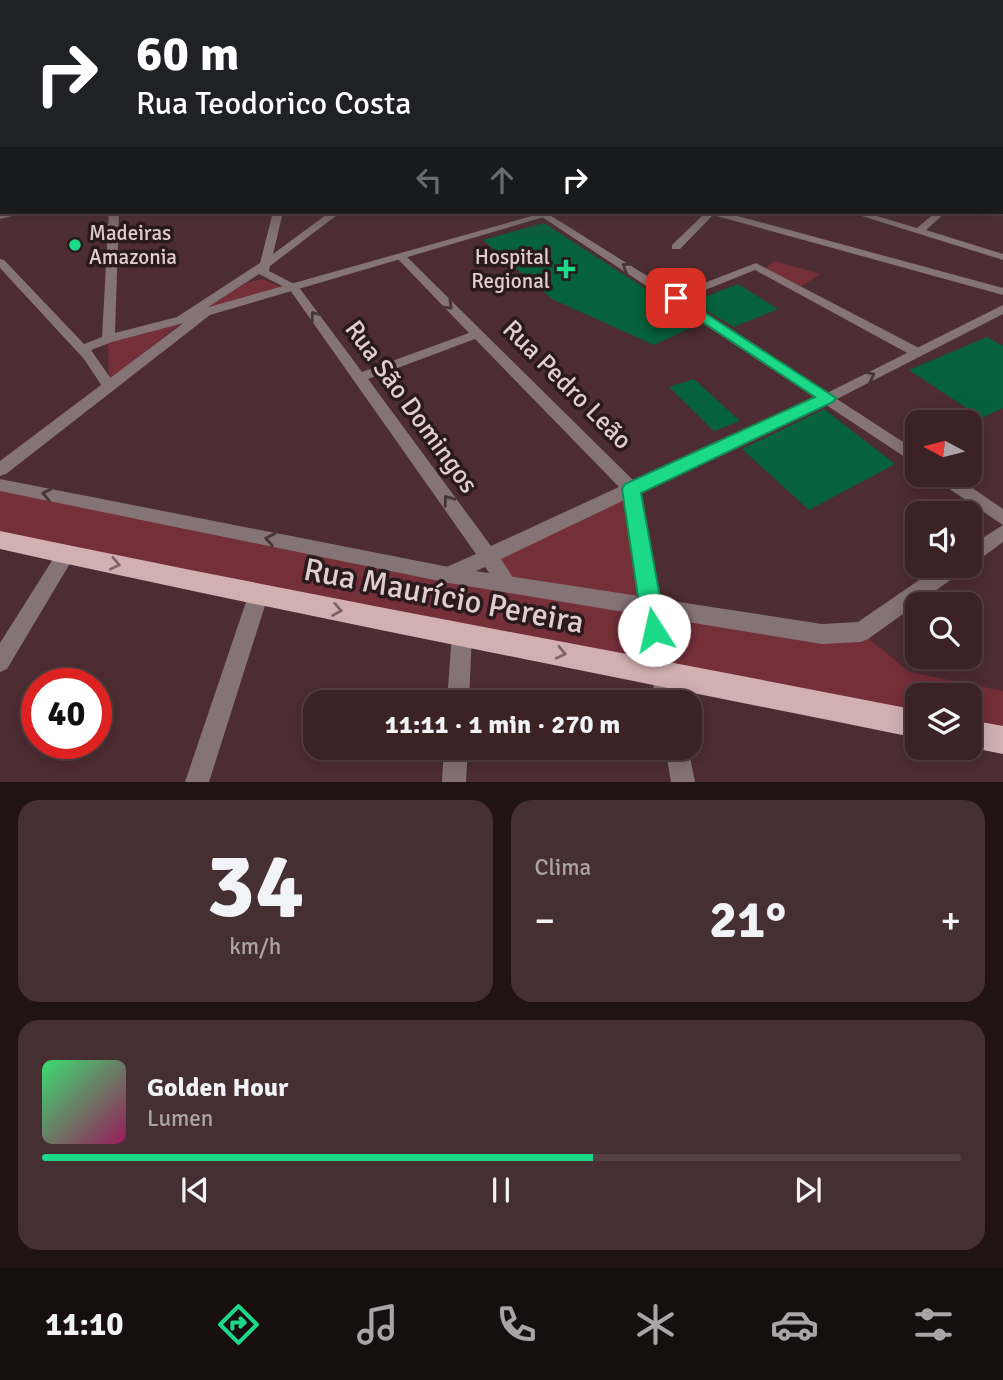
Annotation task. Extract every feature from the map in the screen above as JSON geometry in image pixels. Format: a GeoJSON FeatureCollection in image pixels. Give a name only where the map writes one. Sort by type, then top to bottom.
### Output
{"type":"FeatureCollection","features":[{"type":"Feature","properties":{"kind":"main road","name":"Rua Maurício Pereira"},"geometry":{"type":"LineString","coordinates":[[0,540],[258,596],[463,632],[905,722]]}},
{"type":"Feature","properties":{"kind":"main road"},"geometry":{"type":"LineString","coordinates":[[982,736],[1003,740]]}},
{"type":"Feature","properties":{"kind":"street"},"geometry":{"type":"LineString","coordinates":[[108,339],[114,214]]}},
{"type":"Feature","properties":{"kind":"street"},"geometry":{"type":"LineString","coordinates":[[263,271],[277,214]]}},
{"type":"Feature","properties":{"kind":"street"},"geometry":{"type":"LineString","coordinates":[[182,319],[263,271],[334,214]]}},
{"type":"Feature","properties":{"kind":"street"},"geometry":{"type":"LineString","coordinates":[[82,349],[108,339],[547,214]]}},
{"type":"Feature","properties":{"kind":"street"},"geometry":{"type":"LineString","coordinates":[[552,214],[905,451]]}},
{"type":"Feature","properties":{"kind":"street"},"geometry":{"type":"LineString","coordinates":[[676,247],[710,214]]}},
{"type":"Feature","properties":{"kind":"street"},"geometry":{"type":"LineString","coordinates":[[719,214],[1003,292]]}},
{"type":"Feature","properties":{"kind":"street"},"geometry":{"type":"LineString","coordinates":[[861,214],[1003,257]]}},
{"type":"Feature","properties":{"kind":"street"},"geometry":{"type":"LineString","coordinates":[[919,231],[939,214]]}},
{"type":"Feature","properties":{"kind":"street","name":"Rua Pedro Leão"},"geometry":{"type":"LineString","coordinates":[[400,256],[631,489],[664,690]]}},
{"type":"Feature","properties":{"kind":"street"},"geometry":{"type":"LineString","coordinates":[[0,262],[82,349],[109,386]]}},
{"type":"Feature","properties":{"kind":"street"},"geometry":{"type":"LineString","coordinates":[[676,298],[756,266],[916,352]]}},
{"type":"Feature","properties":{"kind":"street"},"geometry":{"type":"LineString","coordinates":[[263,271],[294,288]]}},
{"type":"Feature","properties":{"kind":"street","name":"Rua São Domingos"},"geometry":{"type":"LineString","coordinates":[[294,288],[508,584]]}},
{"type":"Feature","properties":{"kind":"street"},"geometry":{"type":"LineString","coordinates":[[449,575],[828,398],[1003,309]]}},
{"type":"Feature","properties":{"kind":"street"},"geometry":{"type":"LineString","coordinates":[[0,470],[206,312]]}},
{"type":"Feature","properties":{"kind":"street"},"geometry":{"type":"LineString","coordinates":[[360,377],[477,334]]}},
{"type":"Feature","properties":{"kind":"street","name":"Rua Maurício Pereira"},"geometry":{"type":"LineString","coordinates":[[0,485],[449,575],[822,634],[861,632],[938,578]]}},
{"type":"Feature","properties":{"kind":"street"},"geometry":{"type":"LineString","coordinates":[[958,487],[1003,518]]}},
{"type":"Feature","properties":{"kind":"street"},"geometry":{"type":"LineString","coordinates":[[982,547],[1003,532]]}},
{"type":"Feature","properties":{"kind":"street"},"geometry":{"type":"LineString","coordinates":[[0,662],[66,554]]}},
{"type":"Feature","properties":{"kind":"street"},"geometry":{"type":"LineString","coordinates":[[197,782],[258,596]]}},
{"type":"Feature","properties":{"kind":"street"},"geometry":{"type":"LineString","coordinates":[[459,690],[463,632]]}},
{"type":"Feature","properties":{"kind":"street"},"geometry":{"type":"LineString","coordinates":[[454,782],[455,760]]}},
{"type":"Feature","properties":{"kind":"street"},"geometry":{"type":"LineString","coordinates":[[679,760],[683,782]]}},
{"type":"Feature","properties":{"kind":"shaded area"},"geometry":{"type":"Polygon","coordinates":[[[775,261],[820,274],[800,287],[764,269],[775,261]]]}},
{"type":"Feature","properties":{"kind":"shaded area"},"geometry":{"type":"Polygon","coordinates":[[[262,279],[283,288],[197,314],[246,283],[262,279]]]}},
{"type":"Feature","properties":{"kind":"shaded area"},"geometry":{"type":"Polygon","coordinates":[[[180,324],[109,380],[108,343],[180,324]]]}},
{"type":"Feature","properties":{"kind":"shaded area"},"geometry":{"type":"Polygon","coordinates":[[[0,485],[507,584],[488,555],[631,489],[650,608],[861,632],[909,672],[963,683],[905,683],[905,722],[0,540],[0,485]]]}},
{"type":"Feature","properties":{"kind":"shaded area"},"geometry":{"type":"Polygon","coordinates":[[[982,687],[1003,691],[1003,740],[982,736],[982,687]]]}},
{"type":"Feature","properties":{"kind":"building","name":"Hospital Regional"},"geometry":{"type":"Polygon","coordinates":[[[544,223],[699,324],[654,345],[552,299],[483,240],[544,223]]]}},
{"type":"Feature","properties":{"kind":"building"},"geometry":{"type":"Polygon","coordinates":[[[738,284],[778,309],[734,327],[692,302],[738,284]]]}},
{"type":"Feature","properties":{"kind":"building"},"geometry":{"type":"Polygon","coordinates":[[[987,337],[1003,346],[1003,408],[982,418],[982,410],[970,410],[909,370],[987,337]]]}},
{"type":"Feature","properties":{"kind":"building"},"geometry":{"type":"Polygon","coordinates":[[[694,379],[740,421],[714,431],[669,387],[694,379]]]}},
{"type":"Feature","properties":{"kind":"building"},"geometry":{"type":"Polygon","coordinates":[[[824,409],[895,464],[809,510],[742,449],[824,409]]]}},
{"type":"Feature","properties":{"kind":"place","name":"Madeiras Amazonia"},"geometry":{"type":"Point","coordinates":[75,245]}},
{"type":"Feature","properties":{"kind":"place","name":"Hospital Regional"},"geometry":{"type":"Point","coordinates":[566,269]}},
{"type":"Feature","properties":{"kind":"route"},"geometry":{"type":"LineString","coordinates":[[654,630],[631,489],[828,398],[676,298]]}}]}
